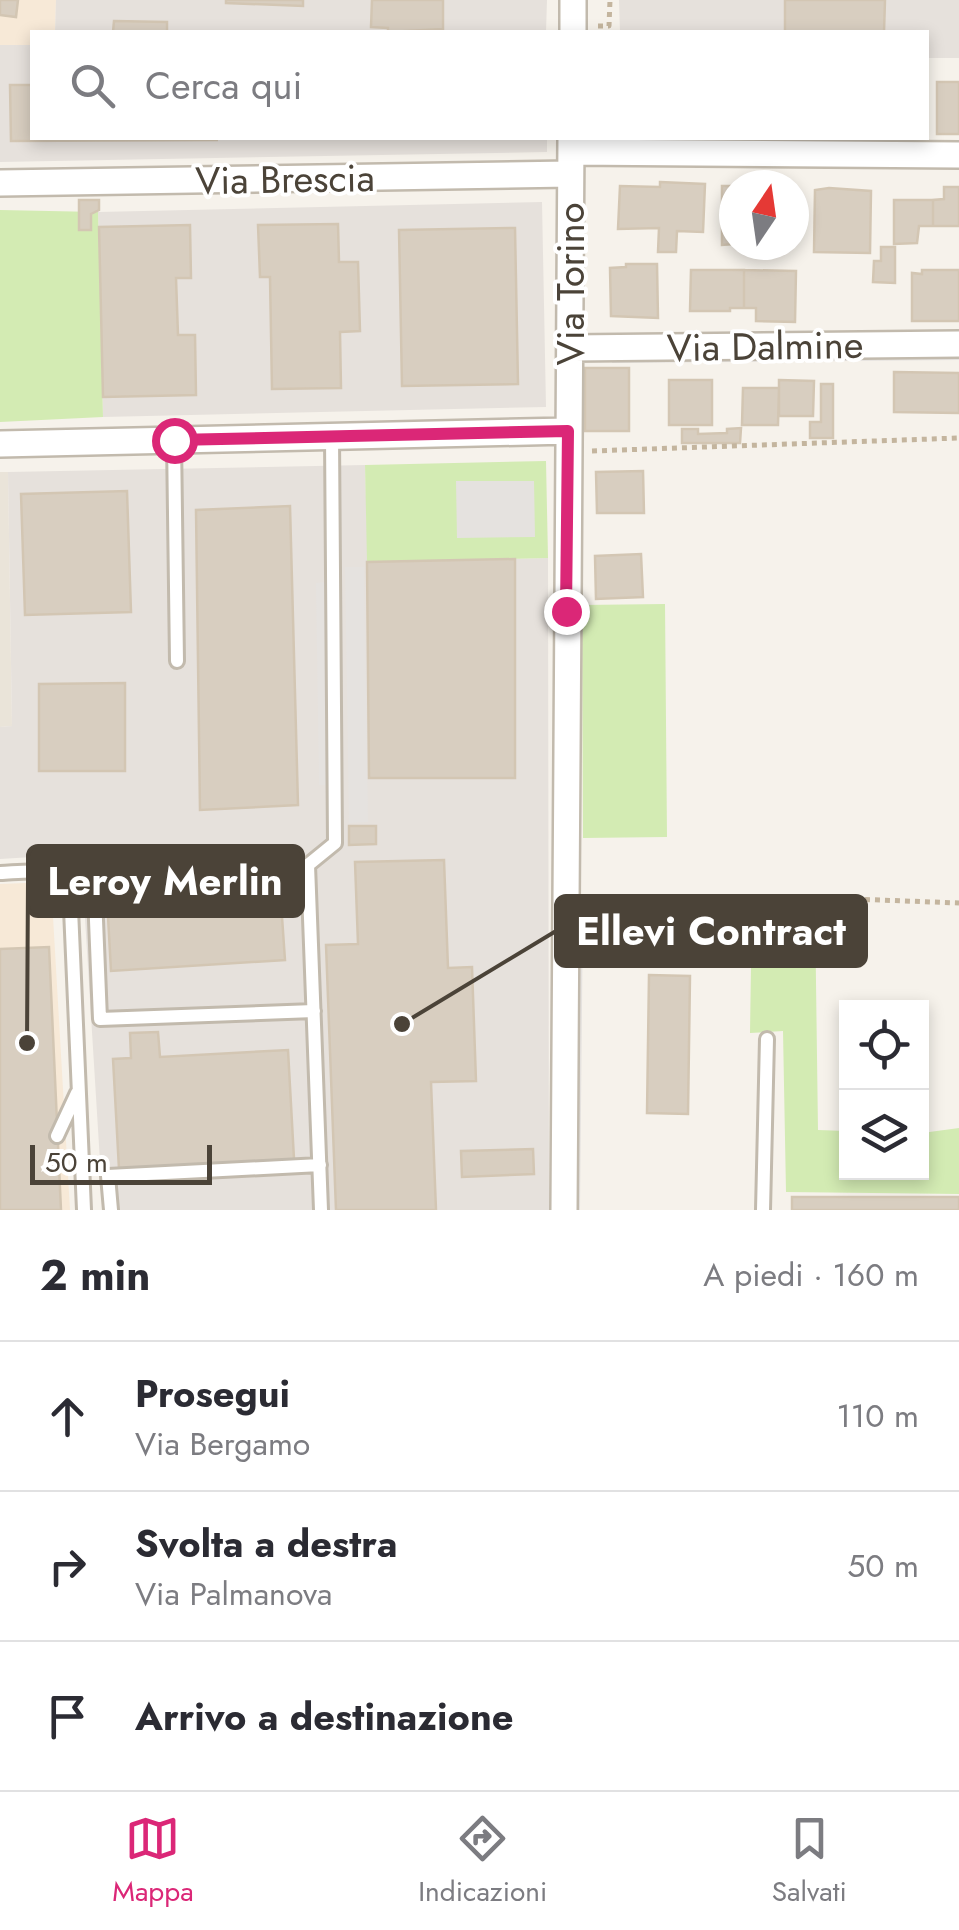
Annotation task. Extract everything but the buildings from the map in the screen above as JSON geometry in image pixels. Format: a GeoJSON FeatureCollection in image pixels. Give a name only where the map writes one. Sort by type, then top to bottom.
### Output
{"type":"FeatureCollection","features":[{"type":"Feature","properties":{"kind":"street"},"geometry":{"type":"LineString","coordinates":[[573,0],[573,30]]}},
{"type":"Feature","properties":{"kind":"street","name":"Via Brescia"},"geometry":{"type":"LineString","coordinates":[[0,183],[571,155],[959,155]]}},
{"type":"Feature","properties":{"kind":"street","name":"Via Torino"},"geometry":{"type":"LineString","coordinates":[[564,1210],[571,155]]}},
{"type":"Feature","properties":{"kind":"street","name":"Via Dalmine"},"geometry":{"type":"LineString","coordinates":[[571,348],[959,344]]}},
{"type":"Feature","properties":{"kind":"street"},"geometry":{"type":"LineString","coordinates":[[0,444],[332,437],[567,442]]}},
{"type":"Feature","properties":{"kind":"lane"},"geometry":{"type":"LineString","coordinates":[[314,1011],[100,1019],[94,872],[308,865],[336,843],[332,437]]}},
{"type":"Feature","properties":{"kind":"lane"},"geometry":{"type":"LineString","coordinates":[[174,440],[177,661]]}},
{"type":"Feature","properties":{"kind":"lane"},"geometry":{"type":"LineString","coordinates":[[308,865],[321,1210]]}},
{"type":"Feature","properties":{"kind":"lane"},"geometry":{"type":"LineString","coordinates":[[0,873],[40,871],[56,876],[66,890],[71,909],[84,1210]]}},
{"type":"Feature","properties":{"kind":"lane"},"geometry":{"type":"LineString","coordinates":[[763,1210],[767,1038]]}},
{"type":"Feature","properties":{"kind":"lane"},"geometry":{"type":"LineString","coordinates":[[58,1136],[79,1089]]}},
{"type":"Feature","properties":{"kind":"lane"},"geometry":{"type":"LineString","coordinates":[[110,1210],[108,1176],[320,1165]]}},
{"type":"Feature","properties":{"kind":"path"},"geometry":{"type":"LineString","coordinates":[[567,442],[959,438]]}},
{"type":"Feature","properties":{"kind":"path"},"geometry":{"type":"LineString","coordinates":[[825,898],[959,902]]}},
{"type":"Feature","properties":{"kind":"shaded area"},"geometry":{"type":"Polygon","coordinates":[[[0,0],[56,0],[55,30],[30,30],[30,45],[0,45],[0,0]]]}},
{"type":"Feature","properties":{"kind":"shaded area"},"geometry":{"type":"Polygon","coordinates":[[[56,0],[547,0],[546,30],[55,30],[56,0]]]}},
{"type":"Feature","properties":{"kind":"shaded area"},"geometry":{"type":"Polygon","coordinates":[[[619,0],[959,0],[959,58],[929,58],[929,30],[620,30],[619,0]]]}},
{"type":"Feature","properties":{"kind":"shaded area"},"geometry":{"type":"Polygon","coordinates":[[[0,45],[30,45],[30,140],[547,140],[547,152],[0,162],[0,45]]]}},
{"type":"Feature","properties":{"kind":"shaded area"},"geometry":{"type":"Polygon","coordinates":[[[542,202],[546,407],[103,417],[98,212],[542,202]]]}},
{"type":"Feature","properties":{"kind":"shaded area"},"geometry":{"type":"Polygon","coordinates":[[[959,351],[959,360],[612,363],[612,354],[959,351]]]}},
{"type":"Feature","properties":{"kind":"shaded area"},"geometry":{"type":"Polygon","coordinates":[[[365,465],[368,562],[548,558],[549,1210],[103,1210],[81,854],[0,859],[0,727],[12,726],[8,472],[365,465]]]}},
{"type":"Feature","properties":{"kind":"shaded area"},"geometry":{"type":"Polygon","coordinates":[[[0,472],[8,472],[12,726],[0,727],[0,472]]]}},
{"type":"Feature","properties":{"kind":"shaded area"},"geometry":{"type":"Polygon","coordinates":[[[456,481],[534,481],[535,537],[457,538],[456,481]]]}},
{"type":"Feature","properties":{"kind":"shaded area"},"geometry":{"type":"Polygon","coordinates":[[[345,567],[364,567],[368,822],[349,823],[345,567]]]}},
{"type":"Feature","properties":{"kind":"shaded area"},"geometry":{"type":"Polygon","coordinates":[[[324,582],[327,785],[319,785],[316,583],[324,582]]]}},
{"type":"Feature","properties":{"kind":"shaded area"},"geometry":{"type":"Polygon","coordinates":[[[51,882],[70,1210],[0,1210],[0,884],[51,882]]]}},
{"type":"Feature","properties":{"kind":"shaded area"},"geometry":{"type":"Polygon","coordinates":[[[574,906],[583,906],[580,1210],[571,1210],[574,906]]]}},
{"type":"Feature","properties":{"kind":"green space"},"geometry":{"type":"Polygon","coordinates":[[[0,210],[98,212],[103,417],[0,422],[0,210]]]}},
{"type":"Feature","properties":{"kind":"green space"},"geometry":{"type":"Polygon","coordinates":[[[546,461],[548,558],[367,562],[365,465],[546,461]]]}},
{"type":"Feature","properties":{"kind":"green space"},"geometry":{"type":"Polygon","coordinates":[[[665,604],[667,837],[583,838],[582,605],[665,604]]]}},
{"type":"Feature","properties":{"kind":"green space"},"geometry":{"type":"Polygon","coordinates":[[[752,902],[815,908],[818,1130],[839,1131],[839,1180],[929,1180],[929,1132],[959,1128],[959,1194],[786,1192],[783,1031],[750,1033],[752,902]]]}},
{"type":"Feature","properties":{"kind":"place","name":"Ellevi Contract"},"geometry":{"type":"Point","coordinates":[402,1024]}},
{"type":"Feature","properties":{"kind":"place","name":"Leroy Merlin"},"geometry":{"type":"Point","coordinates":[27,1043]}},
{"type":"Feature","properties":{"kind":"route"},"geometry":{"type":"LineString","coordinates":[[174,440],[568,431],[566,611]]}}]}
